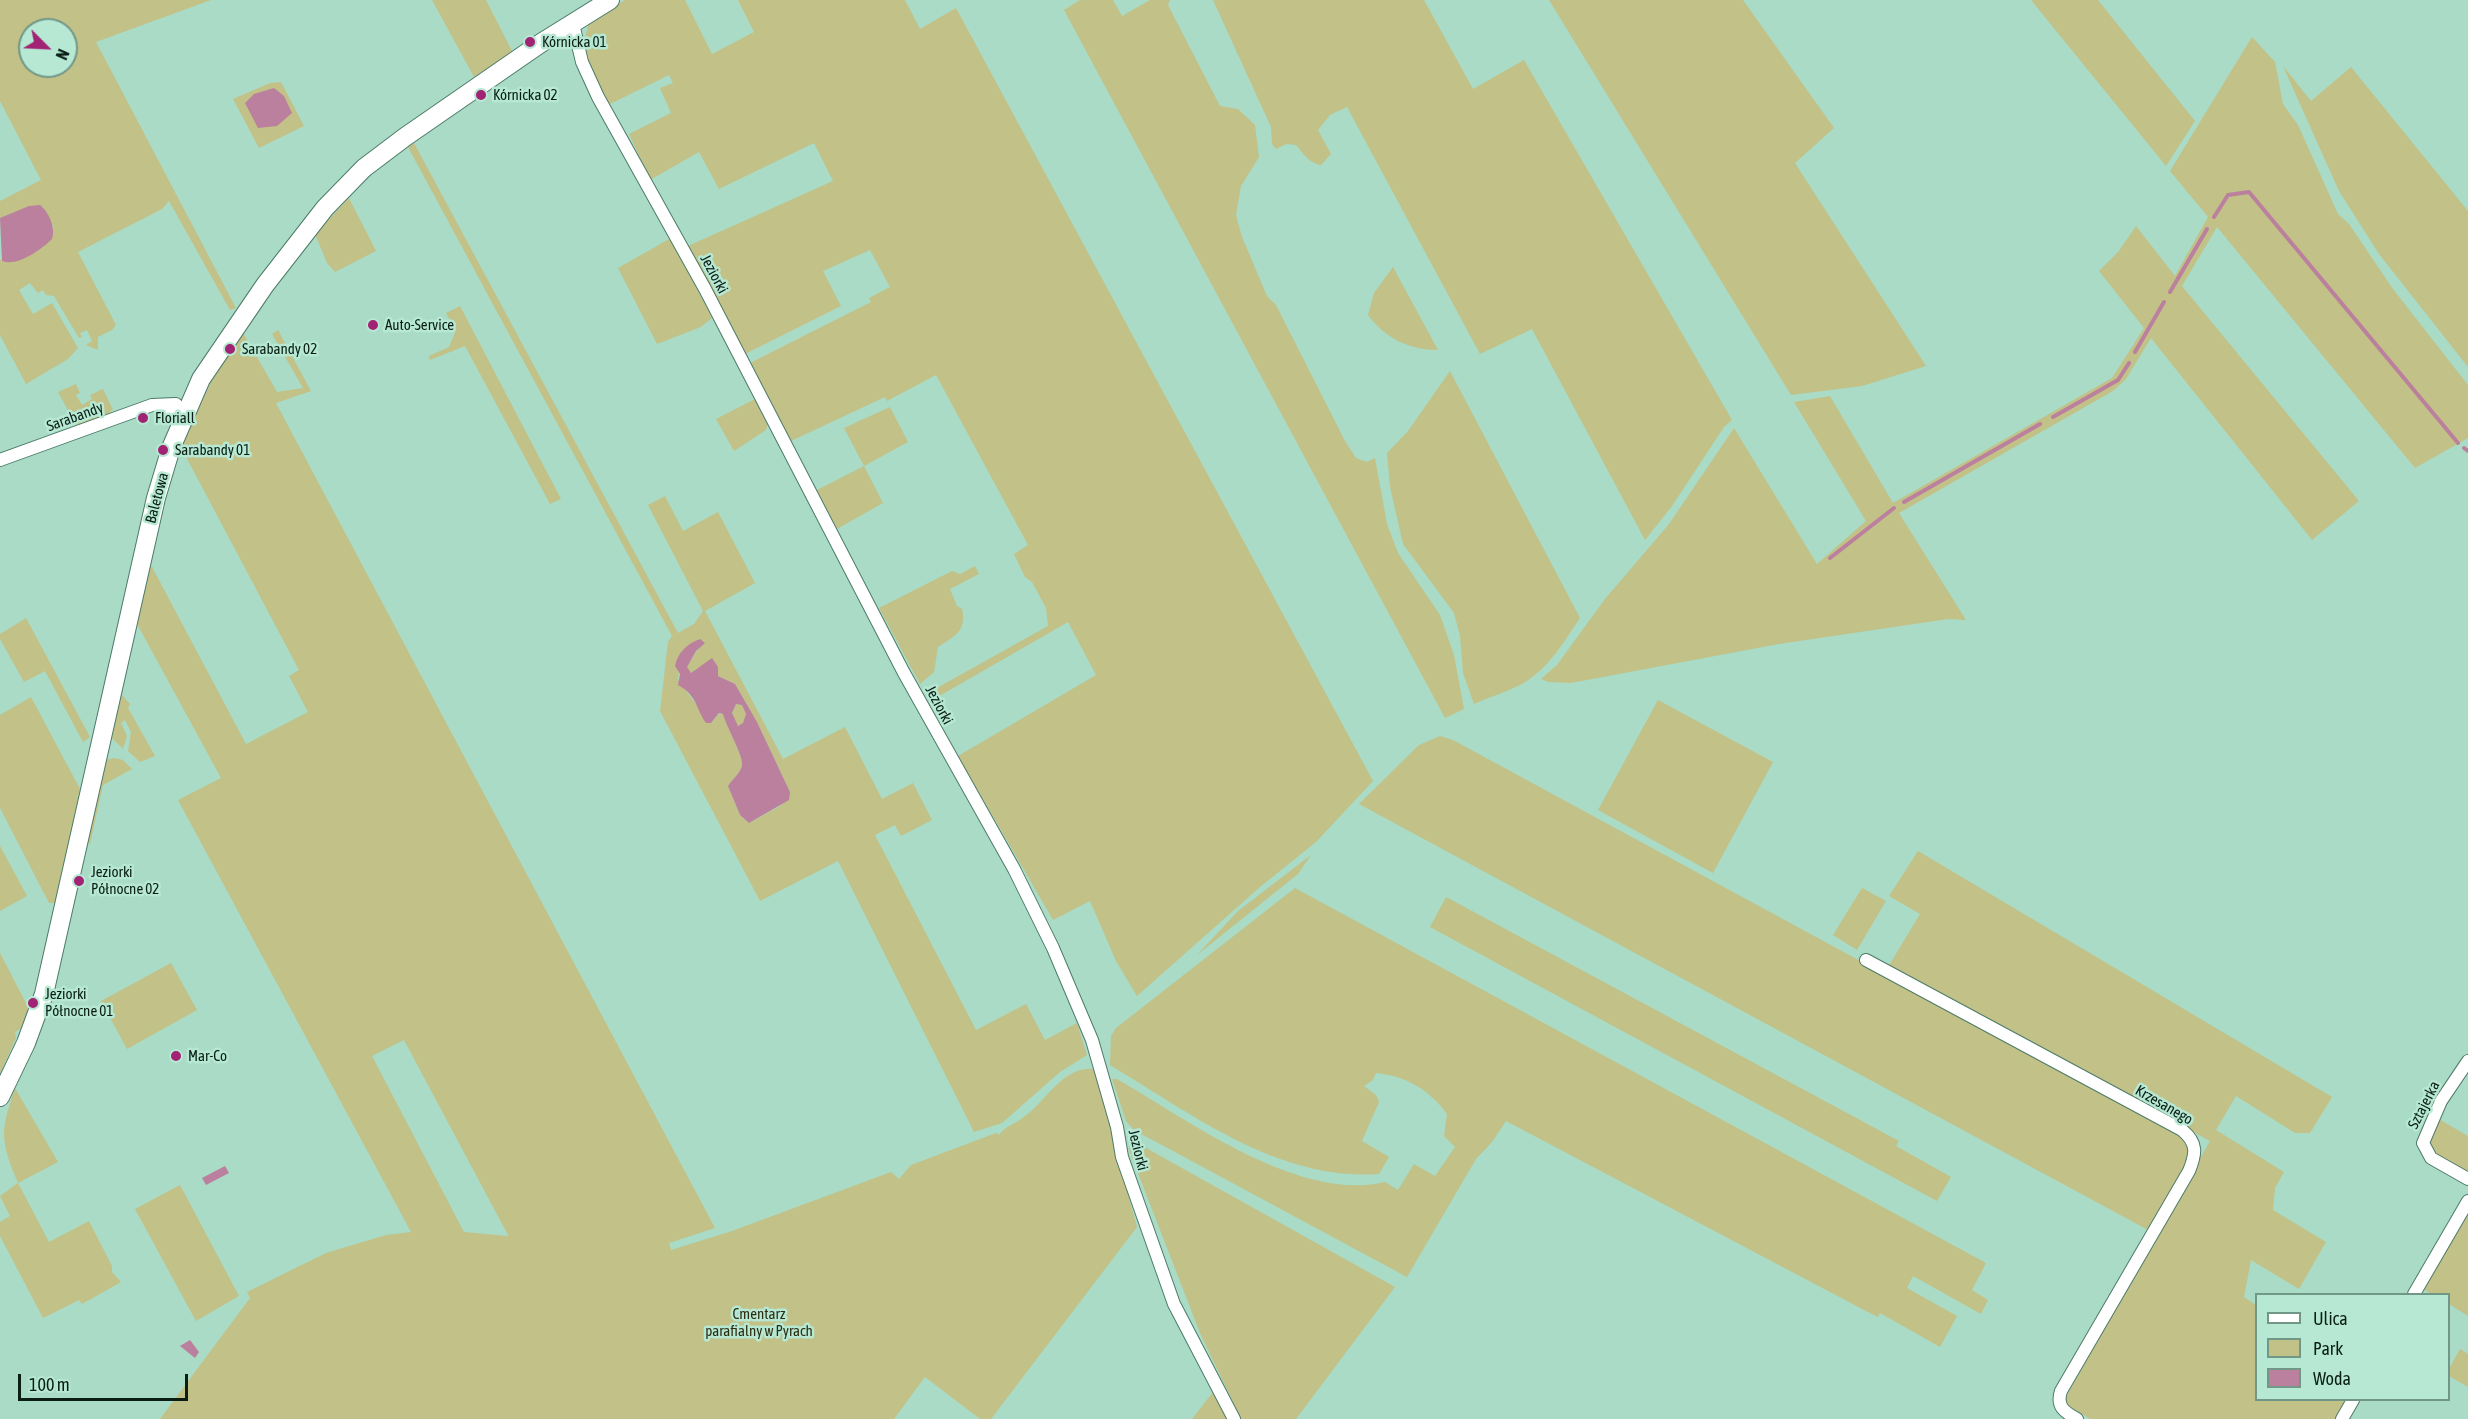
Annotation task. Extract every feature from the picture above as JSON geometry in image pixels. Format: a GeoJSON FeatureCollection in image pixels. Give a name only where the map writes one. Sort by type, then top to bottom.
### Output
{"type":"FeatureCollection","features":[{"type":"Feature","properties":{"kind":"street","name":"Baletowa"},"geometry":{"type":"LineString","coordinates":[[0,1097],[26,1043],[44,994],[156,498],[185,415],[201,379],[291,249],[337,195],[364,168],[405,137],[610,0]]}},
{"type":"Feature","properties":{"kind":"street","name":"Jeziorki"},"geometry":{"type":"LineString","coordinates":[[573,24],[582,62],[598,97],[705,289],[904,673],[1014,869],[1053,948],[1092,1040],[1117,1126],[1122,1157],[1170,1293],[1234,1419]]}},
{"type":"Feature","properties":{"kind":"street","name":"Sarabandy"},"geometry":{"type":"LineString","coordinates":[[0,460],[142,408],[168,403],[176,405],[185,415]]}},
{"type":"Feature","properties":{"kind":"street","name":"Krzesanego"},"geometry":{"type":"LineString","coordinates":[[1866,960],[2182,1130],[2193,1140],[2195,1157],[2189,1171],[2061,1391],[2059,1404],[2062,1410],[2077,1419]]}},
{"type":"Feature","properties":{"kind":"street","name":"Sztajerka"},"geometry":{"type":"LineString","coordinates":[[2468,1061],[2441,1101],[2423,1143],[2432,1158],[2468,1179]]}},
{"type":"Feature","properties":{"kind":"street"},"geometry":{"type":"LineString","coordinates":[[2415,1293],[2468,1202]]}},
{"type":"Feature","properties":{"kind":"street"},"geometry":{"type":"LineString","coordinates":[[2347,1417],[2353,1401]]}},
{"type":"Feature","properties":{"kind":"green space"},"geometry":{"type":"Polygon","coordinates":[[[0,0],[211,0],[96,42],[236,308],[230,310],[169,201],[162,209],[78,252],[116,325],[112,330],[98,337],[98,350],[86,345],[92,341],[87,330],[80,333],[82,337],[79,338],[54,296],[46,295],[43,290],[38,293],[30,283],[19,290],[33,314],[52,303],[78,348],[68,359],[26,384],[0,335],[0,259],[2,261],[54,228],[43,207],[15,212],[0,218],[0,201],[41,180],[0,101],[0,0]]]}},
{"type":"Feature","properties":{"kind":"green space"},"geometry":{"type":"Polygon","coordinates":[[[432,0],[486,0],[513,53],[474,77],[432,0]]]}},
{"type":"Feature","properties":{"kind":"green space"},"geometry":{"type":"Polygon","coordinates":[[[625,0],[685,0],[712,54],[754,32],[738,0],[905,0],[920,29],[956,8],[1373,781],[1316,842],[1260,887],[1137,996],[1116,961],[1090,901],[1053,920],[958,756],[1096,675],[1068,622],[929,702],[926,694],[1048,626],[1046,608],[1032,582],[1025,577],[1014,554],[1028,545],[936,375],[887,401],[885,397],[791,441],[750,363],[871,302],[869,298],[890,287],[870,250],[823,271],[841,306],[745,354],[688,246],[833,181],[814,143],[719,189],[699,152],[650,180],[629,134],[671,113],[660,88],[673,83],[669,75],[608,105],[582,51],[589,22],[625,0]]]}},
{"type":"Feature","properties":{"kind":"green space"},"geometry":{"type":"Polygon","coordinates":[[[1080,0],[1113,0],[1122,16],[1150,0],[1170,0],[1168,5],[1220,106],[1238,109],[1255,125],[1259,157],[1241,186],[1236,215],[1242,237],[1267,296],[1276,305],[1345,441],[1356,458],[1367,462],[1375,458],[1387,524],[1398,553],[1440,615],[1454,655],[1464,709],[1445,718],[1064,10],[1080,0]]]}},
{"type":"Feature","properties":{"kind":"green space"},"geometry":{"type":"Polygon","coordinates":[[[1213,0],[1424,0],[1473,89],[1524,60],[1732,420],[1724,427],[1672,506],[1645,540],[1532,329],[1480,354],[1347,107],[1330,115],[1318,130],[1331,154],[1321,165],[1309,160],[1296,145],[1286,144],[1276,149],[1272,144],[1271,127],[1213,0]]]}},
{"type":"Feature","properties":{"kind":"green space"},"geometry":{"type":"Polygon","coordinates":[[[1549,0],[1743,0],[1834,128],[1795,163],[1926,366],[1862,386],[1791,395],[1549,0]]]}},
{"type":"Feature","properties":{"kind":"green space"},"geometry":{"type":"Polygon","coordinates":[[[2031,0],[2098,0],[2195,121],[2166,166],[2031,0]]]}},
{"type":"Feature","properties":{"kind":"green space"},"geometry":{"type":"Polygon","coordinates":[[[2252,37],[2275,62],[2283,104],[2298,125],[2338,214],[2349,224],[2393,289],[2468,385],[2468,438],[2415,468],[2217,227],[2182,286],[2359,501],[2312,540],[2151,338],[2126,379],[2113,391],[1899,513],[1966,620],[1948,619],[1779,644],[1571,683],[1549,682],[1541,679],[1557,665],[1605,599],[1669,524],[1734,428],[1817,564],[1866,521],[1794,402],[1830,396],[1893,503],[2112,378],[2144,328],[2099,271],[2118,252],[2136,226],[2175,276],[2208,217],[2170,171],[2252,37]]]}},
{"type":"Feature","properties":{"kind":"green space"},"geometry":{"type":"Polygon","coordinates":[[[2283,66],[2311,101],[2351,67],[2468,211],[2468,367],[2379,254],[2339,191],[2283,66]]]}},
{"type":"Feature","properties":{"kind":"green space"},"geometry":{"type":"Polygon","coordinates":[[[281,82],[304,126],[259,148],[233,99],[270,83],[281,82]]]}},
{"type":"Feature","properties":{"kind":"green space"},"geometry":{"type":"Polygon","coordinates":[[[414,143],[678,633],[694,624],[703,611],[648,505],[665,496],[683,531],[718,512],[755,583],[705,611],[783,759],[845,727],[882,799],[913,783],[932,820],[901,836],[895,825],[875,835],[976,1030],[1026,1004],[1045,1040],[1077,1023],[1087,1055],[1060,1072],[1002,1123],[974,1132],[838,861],[760,901],[660,711],[668,642],[672,636],[408,147],[414,143]],[[704,640],[679,671],[678,680],[702,712],[706,723],[711,723],[719,714],[723,714],[742,761],[740,771],[728,786],[740,815],[749,823],[780,806],[790,792],[757,722],[735,684],[718,676],[718,670],[698,668],[691,673],[686,667],[704,640]]]}},
{"type":"Feature","properties":{"kind":"green space"},"geometry":{"type":"Polygon","coordinates":[[[349,198],[376,251],[335,272],[327,263],[315,234],[349,198]]]}},
{"type":"Feature","properties":{"kind":"green space"},"geometry":{"type":"Polygon","coordinates":[[[671,238],[712,318],[701,327],[657,344],[618,268],[671,238]]]}},
{"type":"Feature","properties":{"kind":"green space"},"geometry":{"type":"Polygon","coordinates":[[[1393,267],[1438,350],[1417,348],[1398,341],[1382,330],[1368,315],[1374,293],[1393,267]]]}},
{"type":"Feature","properties":{"kind":"green space"},"geometry":{"type":"Polygon","coordinates":[[[460,306],[561,499],[550,504],[465,346],[430,360],[429,356],[449,347],[456,330],[446,313],[460,306]]]}},
{"type":"Feature","properties":{"kind":"green space","name":"Cmentarz parafialny w Pyrach"},"geometry":{"type":"Polygon","coordinates":[[[278,330],[311,391],[276,403],[715,1228],[669,1243],[671,1250],[732,1231],[891,1172],[899,1179],[911,1165],[996,1133],[999,1135],[1033,1110],[1065,1078],[1083,1069],[1094,1069],[1137,1227],[991,1419],[980,1419],[925,1377],[894,1419],[160,1419],[250,1298],[247,1292],[326,1253],[386,1235],[411,1232],[178,800],[221,778],[136,622],[148,566],[152,567],[246,744],[308,712],[289,676],[299,670],[184,453],[184,439],[211,382],[242,331],[277,392],[303,388],[272,334],[278,330]],[[404,1040],[372,1056],[464,1232],[508,1235],[404,1040]]]}},
{"type":"Feature","properties":{"kind":"green space"},"geometry":{"type":"Polygon","coordinates":[[[1450,371],[1580,618],[1555,654],[1532,678],[1474,704],[1463,673],[1460,636],[1454,613],[1403,544],[1390,487],[1387,453],[1408,431],[1450,371]]]}},
{"type":"Feature","properties":{"kind":"green space"},"geometry":{"type":"Polygon","coordinates":[[[76,384],[80,393],[76,395],[82,405],[92,399],[90,395],[103,389],[113,410],[110,411],[111,415],[77,427],[58,392],[76,384]]]}},
{"type":"Feature","properties":{"kind":"green space"},"geometry":{"type":"Polygon","coordinates":[[[755,399],[768,424],[766,430],[734,451],[716,419],[755,399]]]}},
{"type":"Feature","properties":{"kind":"green space"},"geometry":{"type":"Polygon","coordinates":[[[890,407],[908,442],[864,466],[844,428],[890,407]]]}},
{"type":"Feature","properties":{"kind":"green space"},"geometry":{"type":"Polygon","coordinates":[[[864,466],[883,503],[837,529],[817,490],[864,466]]]}},
{"type":"Feature","properties":{"kind":"green space"},"geometry":{"type":"Polygon","coordinates":[[[975,566],[979,574],[950,589],[957,606],[962,609],[961,628],[938,647],[934,672],[920,684],[879,608],[952,571],[960,574],[975,566]]]}},
{"type":"Feature","properties":{"kind":"green space"},"geometry":{"type":"Polygon","coordinates":[[[26,618],[90,737],[83,742],[45,671],[24,682],[0,639],[0,634],[26,618]]]}},
{"type":"Feature","properties":{"kind":"green space"},"geometry":{"type":"Polygon","coordinates":[[[121,694],[130,704],[128,708],[155,756],[140,762],[128,751],[131,732],[125,720],[121,723],[127,736],[123,749],[111,737],[121,694]]]}},
{"type":"Feature","properties":{"kind":"green space"},"geometry":{"type":"Polygon","coordinates":[[[31,697],[80,789],[55,903],[49,903],[0,808],[0,715],[31,697]]]}},
{"type":"Feature","properties":{"kind":"green space"},"geometry":{"type":"Polygon","coordinates":[[[1658,700],[1773,762],[1713,873],[1598,810],[1658,700]]]}},
{"type":"Feature","properties":{"kind":"green space"},"geometry":{"type":"Polygon","coordinates":[[[736,704],[742,705],[746,714],[743,724],[737,726],[732,713],[736,704]]]}},
{"type":"Feature","properties":{"kind":"green space"},"geometry":{"type":"Polygon","coordinates":[[[1440,736],[1453,740],[2179,1134],[2187,1141],[2190,1158],[2150,1231],[1359,804],[1419,745],[1440,736]]]}},
{"type":"Feature","properties":{"kind":"green space"},"geometry":{"type":"Polygon","coordinates":[[[114,758],[123,760],[132,769],[103,785],[90,844],[87,843],[106,760],[114,758]]]}},
{"type":"Feature","properties":{"kind":"green space"},"geometry":{"type":"Polygon","coordinates":[[[0,846],[27,896],[0,911],[0,846]]]}},
{"type":"Feature","properties":{"kind":"green space"},"geometry":{"type":"Polygon","coordinates":[[[1918,851],[2332,1097],[2310,1133],[2295,1133],[2236,1096],[2216,1130],[2284,1172],[2275,1188],[2273,1210],[2326,1242],[2299,1289],[2251,1260],[2244,1297],[2255,1304],[2255,1401],[2347,1401],[2337,1419],[2090,1419],[2066,1404],[2066,1397],[2210,1141],[1888,967],[1920,914],[1889,896],[1918,851]]]}},
{"type":"Feature","properties":{"kind":"green space"},"geometry":{"type":"Polygon","coordinates":[[[1311,855],[1298,874],[1197,955],[1238,911],[1311,855]]]}},
{"type":"Feature","properties":{"kind":"green space"},"geometry":{"type":"Polygon","coordinates":[[[1295,888],[1986,1263],[1972,1290],[1988,1300],[1981,1314],[1913,1276],[1907,1288],[1957,1316],[1940,1347],[1880,1313],[1878,1317],[1866,1311],[1506,1121],[1492,1142],[1476,1159],[1407,1277],[1134,1130],[1126,1121],[1112,1079],[1117,1079],[1246,1154],[1317,1181],[1352,1185],[1385,1182],[1398,1190],[1414,1164],[1435,1176],[1455,1147],[1444,1136],[1447,1114],[1440,1105],[1425,1091],[1397,1077],[1376,1073],[1373,1080],[1364,1086],[1376,1095],[1379,1102],[1362,1141],[1389,1157],[1379,1174],[1342,1173],[1306,1167],[1271,1156],[1205,1123],[1110,1065],[1111,1036],[1116,1028],[1295,888]]]}},
{"type":"Feature","properties":{"kind":"green space"},"geometry":{"type":"Polygon","coordinates":[[[1862,888],[1886,901],[1857,950],[1833,935],[1862,888]]]}},
{"type":"Feature","properties":{"kind":"green space"},"geometry":{"type":"Polygon","coordinates":[[[1446,897],[1899,1141],[1896,1146],[1951,1177],[1937,1201],[1430,927],[1446,897]]]}},
{"type":"Feature","properties":{"kind":"green space"},"geometry":{"type":"Polygon","coordinates":[[[0,953],[28,1007],[22,1028],[15,1032],[16,1038],[0,1073],[0,953]]]}},
{"type":"Feature","properties":{"kind":"green space"},"geometry":{"type":"Polygon","coordinates":[[[171,963],[197,1010],[127,1049],[101,1001],[171,963]]]}},
{"type":"Feature","properties":{"kind":"green space"},"geometry":{"type":"Polygon","coordinates":[[[15,1088],[58,1162],[18,1183],[5,1146],[4,1136],[15,1088]]]}},
{"type":"Feature","properties":{"kind":"green space"},"geometry":{"type":"Polygon","coordinates":[[[2437,1118],[2468,1136],[2468,1175],[2432,1153],[2428,1143],[2437,1118]]]}},
{"type":"Feature","properties":{"kind":"green space"},"geometry":{"type":"Polygon","coordinates":[[[1130,1139],[1395,1287],[1296,1419],[1241,1419],[1200,1333],[1129,1150],[1130,1139]]]}},
{"type":"Feature","properties":{"kind":"green space"},"geometry":{"type":"Polygon","coordinates":[[[18,1183],[49,1242],[89,1221],[112,1266],[112,1272],[121,1282],[82,1304],[79,1300],[43,1318],[0,1236],[0,1222],[10,1216],[0,1196],[18,1183]]]}},
{"type":"Feature","properties":{"kind":"green space"},"geometry":{"type":"Polygon","coordinates":[[[180,1185],[239,1296],[196,1321],[135,1209],[180,1185]]]}},
{"type":"Feature","properties":{"kind":"green space"},"geometry":{"type":"Polygon","coordinates":[[[2468,1209],[2468,1316],[2450,1305],[2450,1293],[2430,1293],[2423,1289],[2468,1209]]]}},
{"type":"Feature","properties":{"kind":"green space"},"geometry":{"type":"Polygon","coordinates":[[[2460,1349],[2468,1354],[2468,1387],[2450,1377],[2450,1367],[2460,1349]]]}},
{"type":"Feature","properties":{"kind":"green space"},"geometry":{"type":"Polygon","coordinates":[[[1213,1392],[1227,1419],[1192,1419],[1213,1392]]]}},
{"type":"Feature","properties":{"kind":"water"},"geometry":{"type":"Polygon","coordinates":[[[274,88],[284,96],[292,113],[277,126],[258,128],[245,103],[254,94],[274,88]]]}},
{"type":"Feature","properties":{"kind":"water"},"geometry":{"type":"Polygon","coordinates":[[[40,205],[51,220],[52,239],[22,260],[2,261],[0,218],[29,206],[40,205]]]}},
{"type":"Feature","properties":{"kind":"water"},"geometry":{"type":"Polygon","coordinates":[[[700,639],[705,643],[696,651],[687,667],[691,673],[712,658],[718,667],[718,676],[735,684],[757,722],[790,792],[789,800],[749,823],[740,815],[728,786],[740,771],[742,761],[723,714],[719,713],[711,723],[706,723],[693,698],[678,685],[680,674],[675,666],[676,661],[684,649],[700,639]],[[736,704],[732,713],[738,726],[743,723],[746,714],[742,705],[736,704]]]}},
{"type":"Feature","properties":{"kind":"water"},"geometry":{"type":"Polygon","coordinates":[[[225,1166],[229,1173],[206,1185],[202,1178],[225,1166]]]}},
{"type":"Feature","properties":{"kind":"water"},"geometry":{"type":"Polygon","coordinates":[[[190,1340],[199,1352],[195,1358],[180,1346],[190,1340]]]}},
{"type":"Feature","properties":{"kind":"waterway"},"geometry":{"type":"LineString","coordinates":[[2214,217],[2228,195],[2249,192],[2458,443]]}},
{"type":"Feature","properties":{"kind":"waterway"},"geometry":{"type":"LineString","coordinates":[[2170,292],[2207,229]]}},
{"type":"Feature","properties":{"kind":"waterway"},"geometry":{"type":"LineString","coordinates":[[2135,352],[2164,302]]}},
{"type":"Feature","properties":{"kind":"waterway"},"geometry":{"type":"LineString","coordinates":[[2053,417],[2118,380],[2129,363]]}},
{"type":"Feature","properties":{"kind":"waterway"},"geometry":{"type":"LineString","coordinates":[[1904,502],[2040,424]]}},
{"type":"Feature","properties":{"kind":"waterway"},"geometry":{"type":"LineString","coordinates":[[2464,448],[2468,451]]}},
{"type":"Feature","properties":{"kind":"waterway"},"geometry":{"type":"LineString","coordinates":[[1830,558],[1894,508]]}},
{"type":"Feature","properties":{"kind":"place","name":"Kórnicka 01"},"geometry":{"type":"Point","coordinates":[530,42]}},
{"type":"Feature","properties":{"kind":"place","name":"Kórnicka 02"},"geometry":{"type":"Point","coordinates":[481,95]}},
{"type":"Feature","properties":{"kind":"place","name":"Auto-Service"},"geometry":{"type":"Point","coordinates":[373,325]}},
{"type":"Feature","properties":{"kind":"place","name":"Sarabandy 02"},"geometry":{"type":"Point","coordinates":[230,349]}},
{"type":"Feature","properties":{"kind":"place","name":"Floriall"},"geometry":{"type":"Point","coordinates":[143,418]}},
{"type":"Feature","properties":{"kind":"place","name":"Sarabandy 01"},"geometry":{"type":"Point","coordinates":[163,450]}},
{"type":"Feature","properties":{"kind":"place","name":"Jeziorki Północne 02"},"geometry":{"type":"Point","coordinates":[79,881]}},
{"type":"Feature","properties":{"kind":"place","name":"Jeziorki Północne 01"},"geometry":{"type":"Point","coordinates":[33,1003]}},
{"type":"Feature","properties":{"kind":"place","name":"Mar-Co"},"geometry":{"type":"Point","coordinates":[176,1056]}}]}
